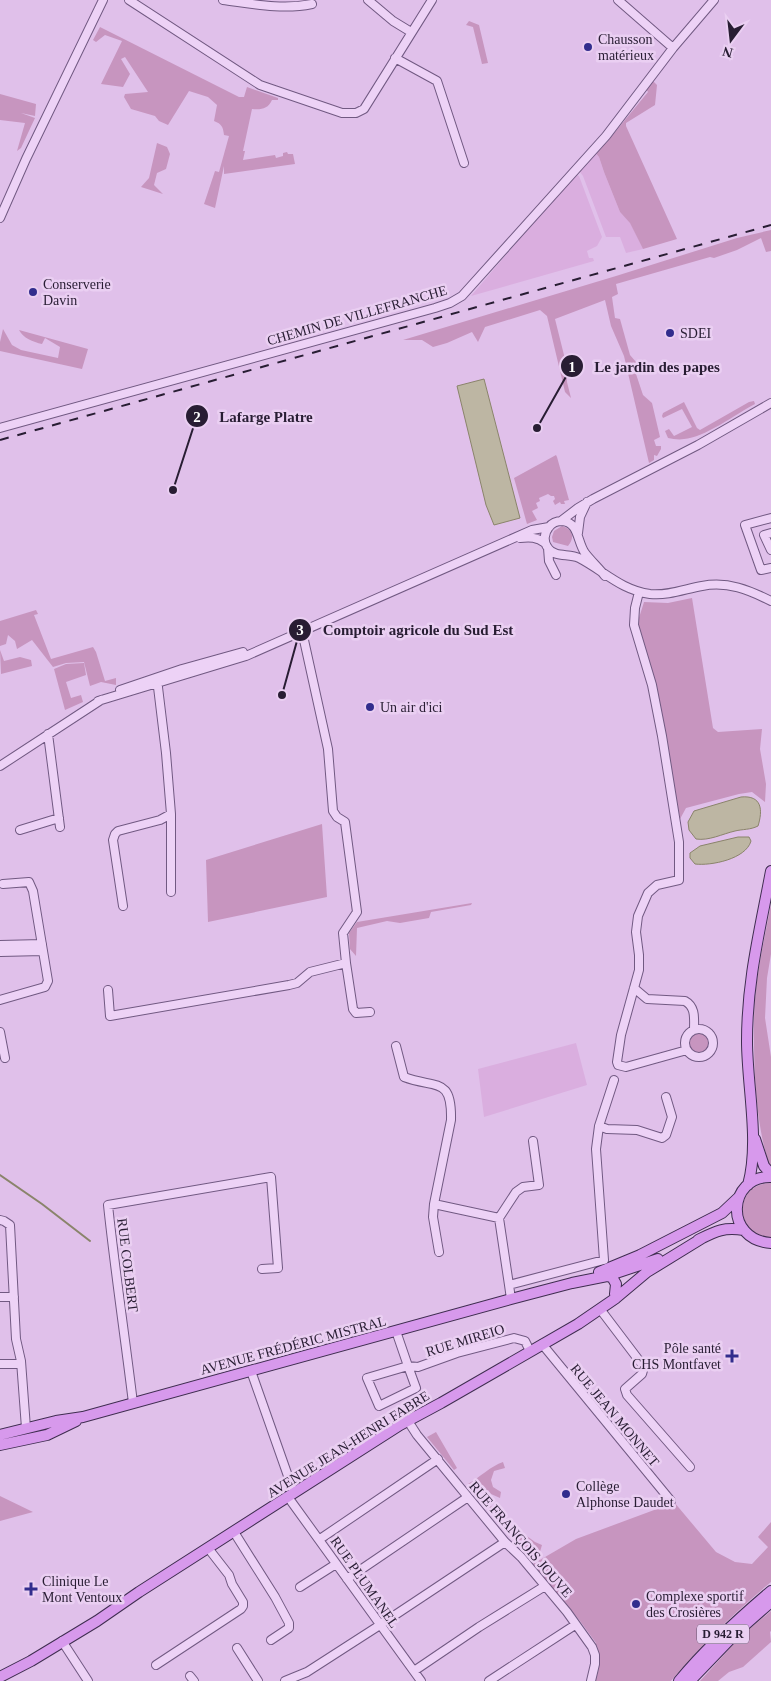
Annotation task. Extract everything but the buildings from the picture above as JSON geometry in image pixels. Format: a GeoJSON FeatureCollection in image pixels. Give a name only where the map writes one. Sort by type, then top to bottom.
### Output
{"type":"FeatureCollection","features":[{"type":"Feature","properties":{"kind":"main road"},"geometry":{"type":"LineString","coordinates":[[748,1185],[751,1172],[753,1130],[748,1066],[750,976],[771,871]]}},
{"type":"Feature","properties":{"kind":"main road"},"geometry":{"type":"LineString","coordinates":[[572,1283],[640,1256],[722,1213],[739,1197],[748,1185],[756,1180],[771,1176],[764,1166],[753,1130]]}},
{"type":"Feature","properties":{"kind":"main road"},"geometry":{"type":"LineString","coordinates":[[739,1197],[737,1214],[744,1230],[756,1240],[771,1243]]}},
{"type":"Feature","properties":{"kind":"main road"},"geometry":{"type":"LineString","coordinates":[[572,1283],[608,1276],[667,1256],[721,1229],[744,1230]]}},
{"type":"Feature","properties":{"kind":"main road"},"geometry":{"type":"LineString","coordinates":[[600,1309],[642,1265],[677,1237]]}},
{"type":"Feature","properties":{"kind":"main road"},"geometry":{"type":"LineString","coordinates":[[600,1309],[647,1272],[704,1237]]}},
{"type":"Feature","properties":{"kind":"main road"},"geometry":{"type":"LineString","coordinates":[[608,1276],[612,1277],[616,1284],[615,1294]]}},
{"type":"Feature","properties":{"kind":"main road","name":"AVENUE FRÉDÉRIC MISTRAL"},"geometry":{"type":"LineString","coordinates":[[0,1435],[56,1421],[83,1417],[572,1283]]}},
{"type":"Feature","properties":{"kind":"main road","name":"AVENUE JEAN-HENRI FABRE"},"geometry":{"type":"LineString","coordinates":[[0,1677],[31,1661],[72,1635],[82,1625],[102,1611],[139,1592],[346,1458],[578,1324],[600,1309]]}},
{"type":"Feature","properties":{"kind":"main road","name":"AVENUE FRÉDÉRIC MISTRAL"},"geometry":{"type":"LineString","coordinates":[[0,1445],[47,1435],[83,1417]]}},
{"type":"Feature","properties":{"kind":"main road","name":"D 942 R"},"geometry":{"type":"LineString","coordinates":[[679,1681],[738,1619],[771,1591]]}},
{"type":"Feature","properties":{"kind":"main road"},"geometry":{"type":"LineString","coordinates":[[690,1681],[738,1631],[771,1602]]}},
{"type":"Feature","properties":{"kind":"street"},"geometry":{"type":"LineString","coordinates":[[0,218],[26,159],[103,0]]}},
{"type":"Feature","properties":{"kind":"street"},"geometry":{"type":"LineString","coordinates":[[129,0],[260,85],[342,113],[356,114],[364,109],[432,0]]}},
{"type":"Feature","properties":{"kind":"street"},"geometry":{"type":"LineString","coordinates":[[223,0],[296,8],[312,4]]}},
{"type":"Feature","properties":{"kind":"street"},"geometry":{"type":"LineString","coordinates":[[368,0],[393,21],[411,32]]}},
{"type":"Feature","properties":{"kind":"street"},"geometry":{"type":"LineString","coordinates":[[618,0],[673,48]]}},
{"type":"Feature","properties":{"kind":"street","name":"CHEMIN DE VILLEFRANCHE"},"geometry":{"type":"LineString","coordinates":[[0,428],[435,308],[450,303],[462,296],[606,136],[673,48],[714,0]]}},
{"type":"Feature","properties":{"kind":"street"},"geometry":{"type":"LineString","coordinates":[[395,58],[437,81],[464,163]]}},
{"type":"Feature","properties":{"kind":"street"},"geometry":{"type":"LineString","coordinates":[[0,766],[110,693],[263,647],[532,530],[549,527],[588,502],[698,445],[771,403]]}},
{"type":"Feature","properties":{"kind":"street"},"geometry":{"type":"LineString","coordinates":[[551,568],[562,555],[570,553],[576,546],[580,517],[588,502]]}},
{"type":"Feature","properties":{"kind":"street"},"geometry":{"type":"LineString","coordinates":[[771,518],[745,525],[761,570],[771,568]]}},
{"type":"Feature","properties":{"kind":"street"},"geometry":{"type":"LineString","coordinates":[[561,521],[569,523],[578,535],[585,552],[605,576]]}},
{"type":"Feature","properties":{"kind":"street"},"geometry":{"type":"LineString","coordinates":[[549,527],[545,535],[548,561],[556,575]]}},
{"type":"Feature","properties":{"kind":"street"},"geometry":{"type":"LineString","coordinates":[[771,533],[764,535],[771,550]]}},
{"type":"Feature","properties":{"kind":"street"},"geometry":{"type":"LineString","coordinates":[[513,539],[530,537],[540,539],[555,554],[579,558],[605,576],[639,592],[659,594],[720,584],[740,587],[771,601]]}},
{"type":"Feature","properties":{"kind":"street"},"geometry":{"type":"LineString","coordinates":[[639,592],[635,608],[634,625],[652,685],[662,736],[679,842],[679,880],[657,885],[648,892],[638,916],[636,932],[640,955],[639,970],[620,1035],[618,1065],[626,1067],[687,1050]]}},
{"type":"Feature","properties":{"kind":"street"},"geometry":{"type":"LineString","coordinates":[[302,631],[328,749],[333,811],[337,817],[345,822],[347,830],[357,912],[343,933],[352,1009],[356,1013],[370,1012]]}},
{"type":"Feature","properties":{"kind":"street"},"geometry":{"type":"LineString","coordinates":[[157,680],[171,814],[172,892]]}},
{"type":"Feature","properties":{"kind":"street"},"geometry":{"type":"LineString","coordinates":[[48,734],[60,827]]}},
{"type":"Feature","properties":{"kind":"street"},"geometry":{"type":"LineString","coordinates":[[122,906],[113,840],[115,834],[118,831],[160,820],[171,814]]}},
{"type":"Feature","properties":{"kind":"street"},"geometry":{"type":"LineString","coordinates":[[20,830],[59,818]]}},
{"type":"Feature","properties":{"kind":"street"},"geometry":{"type":"LineString","coordinates":[[0,1000],[45,987],[48,981],[34,891],[29,882],[3,884]]}},
{"type":"Feature","properties":{"kind":"street"},"geometry":{"type":"LineString","coordinates":[[0,945],[43,947]]}},
{"type":"Feature","properties":{"kind":"street"},"geometry":{"type":"LineString","coordinates":[[0,952],[43,947]]}},
{"type":"Feature","properties":{"kind":"street"},"geometry":{"type":"LineString","coordinates":[[108,990],[110,1016],[188,1004],[297,983],[310,972],[346,963]]}},
{"type":"Feature","properties":{"kind":"street"},"geometry":{"type":"LineString","coordinates":[[634,988],[647,999],[689,1003],[694,1010],[694,1030]]}},
{"type":"Feature","properties":{"kind":"street"},"geometry":{"type":"LineString","coordinates":[[702,1029],[710,1033],[713,1039],[713,1048],[709,1053],[701,1057],[692,1055],[687,1050],[686,1038],[694,1030],[702,1029]]}},
{"type":"Feature","properties":{"kind":"street"},"geometry":{"type":"LineString","coordinates":[[0,1032],[5,1058]]}},
{"type":"Feature","properties":{"kind":"street"},"geometry":{"type":"LineString","coordinates":[[396,1046],[404,1077],[443,1087],[449,1094],[451,1120],[434,1204],[439,1252]]}},
{"type":"Feature","properties":{"kind":"street"},"geometry":{"type":"LineString","coordinates":[[508,1285],[604,1260],[596,1150],[599,1126],[614,1080]]}},
{"type":"Feature","properties":{"kind":"street"},"geometry":{"type":"LineString","coordinates":[[599,1126],[607,1129],[637,1130],[662,1138],[666,1135],[672,1117],[666,1097]]}},
{"type":"Feature","properties":{"kind":"street"},"geometry":{"type":"LineString","coordinates":[[510,1299],[499,1218],[516,1192],[523,1187],[539,1185],[533,1141]]}},
{"type":"Feature","properties":{"kind":"street","name":"RUE COLBERT"},"geometry":{"type":"LineString","coordinates":[[133,1403],[108,1205],[271,1177],[278,1268],[262,1269]]}},
{"type":"Feature","properties":{"kind":"street"},"geometry":{"type":"LineString","coordinates":[[434,1204],[499,1218]]}},
{"type":"Feature","properties":{"kind":"street"},"geometry":{"type":"LineString","coordinates":[[0,1220],[4,1220],[10,1225],[16,1339],[22,1364],[26,1428]]}},
{"type":"Feature","properties":{"kind":"street"},"geometry":{"type":"LineString","coordinates":[[0,1297],[14,1297]]}},
{"type":"Feature","properties":{"kind":"street"},"geometry":{"type":"LineString","coordinates":[[600,1309],[644,1368],[642,1374],[625,1389],[627,1395],[690,1467]]}},
{"type":"Feature","properties":{"kind":"street"},"geometry":{"type":"LineString","coordinates":[[396,1331],[416,1388],[379,1406],[367,1378],[408,1366]]}},
{"type":"Feature","properties":{"kind":"street","name":"RUE MIREIO"},"geometry":{"type":"LineString","coordinates":[[408,1366],[418,1367],[457,1353],[514,1338],[524,1341],[530,1351]]}},
{"type":"Feature","properties":{"kind":"street","name":"RUE JEAN MONNET"},"geometry":{"type":"LineString","coordinates":[[542,1344],[670,1501]]}},
{"type":"Feature","properties":{"kind":"street"},"geometry":{"type":"LineString","coordinates":[[0,1364],[22,1364]]}},
{"type":"Feature","properties":{"kind":"street","name":"RUE PLUMANEL"},"geometry":{"type":"LineString","coordinates":[[251,1371],[291,1495],[336,1564],[421,1681]]}},
{"type":"Feature","properties":{"kind":"street","name":"RUE FRANÇOIS JOUVE"},"geometry":{"type":"LineString","coordinates":[[408,1421],[417,1435],[505,1542],[521,1557],[568,1612],[575,1625],[592,1647],[595,1655],[591,1681]]}},
{"type":"Feature","properties":{"kind":"street"},"geometry":{"type":"LineString","coordinates":[[320,1540],[438,1460]]}},
{"type":"Feature","properties":{"kind":"street"},"geometry":{"type":"LineString","coordinates":[[347,1579],[468,1497]]}},
{"type":"Feature","properties":{"kind":"street"},"geometry":{"type":"LineString","coordinates":[[234,1532],[289,1623],[288,1628],[271,1640]]}},
{"type":"Feature","properties":{"kind":"street"},"geometry":{"type":"LineString","coordinates":[[285,1681],[299,1678],[505,1542]]}},
{"type":"Feature","properties":{"kind":"street"},"geometry":{"type":"LineString","coordinates":[[156,1665],[243,1606],[243,1602],[229,1575],[208,1548]]}},
{"type":"Feature","properties":{"kind":"street"},"geometry":{"type":"LineString","coordinates":[[300,1587],[336,1564]]}},
{"type":"Feature","properties":{"kind":"street"},"geometry":{"type":"LineString","coordinates":[[414,1671],[479,1627],[545,1586]]}},
{"type":"Feature","properties":{"kind":"street"},"geometry":{"type":"LineString","coordinates":[[490,1681],[575,1625]]}},
{"type":"Feature","properties":{"kind":"street"},"geometry":{"type":"LineString","coordinates":[[62,1641],[88,1681]]}},
{"type":"Feature","properties":{"kind":"street"},"geometry":{"type":"LineString","coordinates":[[237,1648],[258,1681]]}},
{"type":"Feature","properties":{"kind":"shaded area"},"geometry":{"type":"Polygon","coordinates":[[[469,21],[479,25],[488,63],[482,64],[473,27],[466,25],[469,21]]]}},
{"type":"Feature","properties":{"kind":"shaded area"},"geometry":{"type":"Polygon","coordinates":[[[100,27],[239,97],[244,97],[247,87],[278,98],[278,100],[272,100],[264,108],[252,109],[243,151],[245,151],[243,160],[275,155],[276,158],[283,156],[283,153],[287,152],[288,154],[293,154],[295,164],[224,174],[224,166],[215,208],[204,204],[215,171],[219,172],[229,136],[224,135],[222,126],[214,121],[217,105],[208,97],[189,91],[168,125],[159,121],[155,116],[131,109],[124,97],[125,94],[148,92],[125,57],[121,59],[130,74],[123,87],[101,84],[122,41],[105,35],[96,42],[93,40],[100,27]]]}},
{"type":"Feature","properties":{"kind":"shaded area"},"geometry":{"type":"Polygon","coordinates":[[[653,81],[657,85],[655,105],[626,123],[626,126],[677,239],[643,249],[630,223],[620,212],[599,157],[594,151],[602,143],[606,143],[648,92],[646,89],[653,81]]]}},
{"type":"Feature","properties":{"kind":"shaded area"},"geometry":{"type":"Polygon","coordinates":[[[0,94],[36,104],[35,116],[21,113],[35,118],[21,148],[17,151],[25,123],[0,120],[0,94]]]}},
{"type":"Feature","properties":{"kind":"shaded area"},"geometry":{"type":"Polygon","coordinates":[[[157,143],[167,147],[170,154],[166,169],[157,173],[154,185],[163,194],[141,187],[149,178],[157,143]]]}},
{"type":"Feature","properties":{"kind":"shaded area"},"geometry":{"type":"Polygon","coordinates":[[[594,151],[599,157],[620,212],[630,222],[643,249],[626,253],[620,237],[606,237],[580,172],[580,168],[594,151]]]}},
{"type":"Feature","properties":{"kind":"shaded area"},"geometry":{"type":"Polygon","coordinates":[[[575,174],[579,176],[602,237],[597,246],[587,251],[589,258],[593,258],[594,261],[471,296],[575,174]]]}},
{"type":"Feature","properties":{"kind":"shaded area"},"geometry":{"type":"Polygon","coordinates":[[[771,230],[771,251],[766,252],[761,238],[737,250],[714,258],[710,257],[616,284],[618,294],[612,297],[615,318],[620,319],[630,355],[636,362],[633,365],[643,395],[652,403],[660,437],[654,440],[656,446],[661,446],[661,449],[657,456],[654,455],[654,460],[649,463],[624,356],[611,326],[605,300],[555,319],[566,363],[567,382],[571,398],[565,392],[547,316],[540,310],[485,327],[478,342],[472,332],[433,347],[422,340],[403,340],[737,238],[771,230]]]}},
{"type":"Feature","properties":{"kind":"shaded area"},"geometry":{"type":"Polygon","coordinates":[[[3,329],[12,345],[21,350],[58,358],[60,347],[45,338],[42,344],[32,341],[19,330],[88,349],[82,369],[0,351],[3,329]]]}},
{"type":"Feature","properties":{"kind":"shaded area"},"geometry":{"type":"Polygon","coordinates":[[[484,379],[520,518],[494,525],[486,505],[457,386],[484,379]]]}},
{"type":"Feature","properties":{"kind":"shaded area"},"geometry":{"type":"Polygon","coordinates":[[[754,401],[755,404],[701,435],[692,438],[668,438],[665,431],[669,429],[674,436],[692,427],[682,409],[663,418],[662,416],[663,413],[684,402],[697,428],[700,430],[754,401]]]}},
{"type":"Feature","properties":{"kind":"shaded area"},"geometry":{"type":"Polygon","coordinates":[[[556,455],[569,500],[564,501],[565,504],[560,502],[555,505],[553,501],[555,499],[554,496],[548,494],[539,498],[540,501],[536,503],[538,508],[532,511],[537,520],[527,524],[514,478],[556,455]]]}},
{"type":"Feature","properties":{"kind":"shaded area"},"geometry":{"type":"Polygon","coordinates":[[[562,526],[569,529],[572,534],[572,540],[568,546],[553,542],[554,531],[562,526]]]}},
{"type":"Feature","properties":{"kind":"shaded area"},"geometry":{"type":"Polygon","coordinates":[[[692,598],[713,728],[718,732],[762,729],[760,749],[766,784],[765,802],[752,792],[739,794],[686,808],[680,819],[657,689],[641,640],[638,621],[644,602],[668,603],[692,598]]]}},
{"type":"Feature","properties":{"kind":"shaded area"},"geometry":{"type":"Polygon","coordinates":[[[36,610],[38,614],[34,615],[51,659],[93,647],[105,681],[116,678],[116,685],[101,682],[90,686],[84,662],[66,663],[53,667],[32,640],[17,649],[15,641],[8,635],[6,644],[0,646],[0,621],[36,610]]]}},
{"type":"Feature","properties":{"kind":"shaded area"},"geometry":{"type":"Polygon","coordinates":[[[0,650],[4,661],[20,657],[31,660],[32,666],[1,674],[0,650]]]}},
{"type":"Feature","properties":{"kind":"shaded area"},"geometry":{"type":"Polygon","coordinates":[[[84,663],[86,675],[66,682],[71,698],[81,695],[83,702],[65,710],[54,669],[66,664],[84,663]]]}},
{"type":"Feature","properties":{"kind":"shaded area"},"geometry":{"type":"Polygon","coordinates":[[[741,797],[753,798],[757,801],[760,809],[758,826],[701,839],[696,839],[689,830],[688,822],[694,811],[741,797]]]}},
{"type":"Feature","properties":{"kind":"shaded area"},"geometry":{"type":"Polygon","coordinates":[[[322,824],[327,897],[208,922],[206,860],[322,824]]]}},
{"type":"Feature","properties":{"kind":"shaded area"},"geometry":{"type":"Polygon","coordinates":[[[738,837],[749,837],[751,841],[748,847],[735,857],[710,864],[695,864],[690,858],[690,853],[700,846],[738,837]]]}},
{"type":"Feature","properties":{"kind":"shaded area"},"geometry":{"type":"Polygon","coordinates":[[[472,903],[471,905],[431,912],[429,918],[400,923],[387,921],[357,928],[356,956],[350,949],[349,933],[357,922],[472,903]]]}},
{"type":"Feature","properties":{"kind":"shaded area"},"geometry":{"type":"Polygon","coordinates":[[[771,904],[771,954],[767,978],[765,1018],[771,1057],[771,1167],[763,1143],[758,1111],[754,1028],[758,974],[771,904]]]}},
{"type":"Feature","properties":{"kind":"shaded area"},"geometry":{"type":"Polygon","coordinates":[[[700,1032],[710,1039],[711,1043],[704,1053],[700,1054],[690,1047],[689,1043],[696,1033],[700,1032]]]}},
{"type":"Feature","properties":{"kind":"shaded area"},"geometry":{"type":"Polygon","coordinates":[[[576,1043],[587,1085],[484,1117],[478,1069],[576,1043]]]}},
{"type":"Feature","properties":{"kind":"shaded area"},"geometry":{"type":"Polygon","coordinates":[[[771,1183],[771,1237],[759,1234],[750,1228],[744,1219],[742,1210],[744,1200],[750,1191],[759,1185],[771,1183]]]}},
{"type":"Feature","properties":{"kind":"shaded area"},"geometry":{"type":"Polygon","coordinates":[[[436,1432],[457,1468],[454,1470],[427,1437],[436,1432]]]}},
{"type":"Feature","properties":{"kind":"shaded area"},"geometry":{"type":"Polygon","coordinates":[[[503,1462],[505,1468],[494,1471],[491,1480],[493,1487],[501,1492],[500,1498],[491,1494],[488,1490],[477,1495],[468,1484],[503,1462]]]}},
{"type":"Feature","properties":{"kind":"shaded area"},"geometry":{"type":"Polygon","coordinates":[[[0,1496],[33,1512],[0,1521],[0,1496]]]}},
{"type":"Feature","properties":{"kind":"shaded area","name":"Complexe sportif des Crosières"},"geometry":{"type":"Polygon","coordinates":[[[674,1502],[716,1552],[735,1562],[752,1564],[768,1547],[758,1537],[771,1522],[771,1582],[719,1629],[671,1681],[595,1681],[599,1667],[596,1643],[533,1564],[576,1539],[674,1504],[674,1502]]]}},
{"type":"Feature","properties":{"kind":"shaded area"},"geometry":{"type":"Polygon","coordinates":[[[489,1506],[498,1508],[506,1514],[503,1521],[542,1545],[539,1555],[535,1552],[528,1557],[488,1509],[489,1506]]]}},
{"type":"Feature","properties":{"kind":"shaded area"},"geometry":{"type":"Polygon","coordinates":[[[771,1611],[771,1642],[743,1667],[729,1672],[718,1681],[700,1681],[743,1634],[771,1611]]]}},
{"type":"Feature","properties":{"kind":"waterway"},"geometry":{"type":"LineString","coordinates":[[0,1175],[90,1241]]}},
{"type":"Feature","properties":{"kind":"railway"},"geometry":{"type":"LineString","coordinates":[[0,440],[771,225]]}},
{"type":"Feature","properties":{"kind":"place","name":"Chausson matérieux"},"geometry":{"type":"Point","coordinates":[588,47]}},
{"type":"Feature","properties":{"kind":"place","name":"Conserverie Davin"},"geometry":{"type":"Point","coordinates":[33,292]}},
{"type":"Feature","properties":{"kind":"place","name":"SDEI"},"geometry":{"type":"Point","coordinates":[670,333]}},
{"type":"Feature","properties":{"kind":"place","name":"Le jardin des papes"},"geometry":{"type":"Point","coordinates":[537,428]}},
{"type":"Feature","properties":{"kind":"place","name":"Lafarge Platre"},"geometry":{"type":"Point","coordinates":[173,490]}},
{"type":"Feature","properties":{"kind":"place","name":"Comptoir agricole du Sud Est"},"geometry":{"type":"Point","coordinates":[282,695]}},
{"type":"Feature","properties":{"kind":"place","name":"Un air d'ici"},"geometry":{"type":"Point","coordinates":[370,707]}},
{"type":"Feature","properties":{"kind":"place","name":"Pôle santé CHS Montfavet"},"geometry":{"type":"Point","coordinates":[732,1356]}},
{"type":"Feature","properties":{"kind":"place","name":"Collège Alphonse Daudet"},"geometry":{"type":"Point","coordinates":[566,1494]}},
{"type":"Feature","properties":{"kind":"place","name":"Clinique Le Mont Ventoux"},"geometry":{"type":"Point","coordinates":[31,1589]}},
{"type":"Feature","properties":{"kind":"place","name":"Complexe sportif des Crosières"},"geometry":{"type":"Point","coordinates":[636,1604]}}]}
